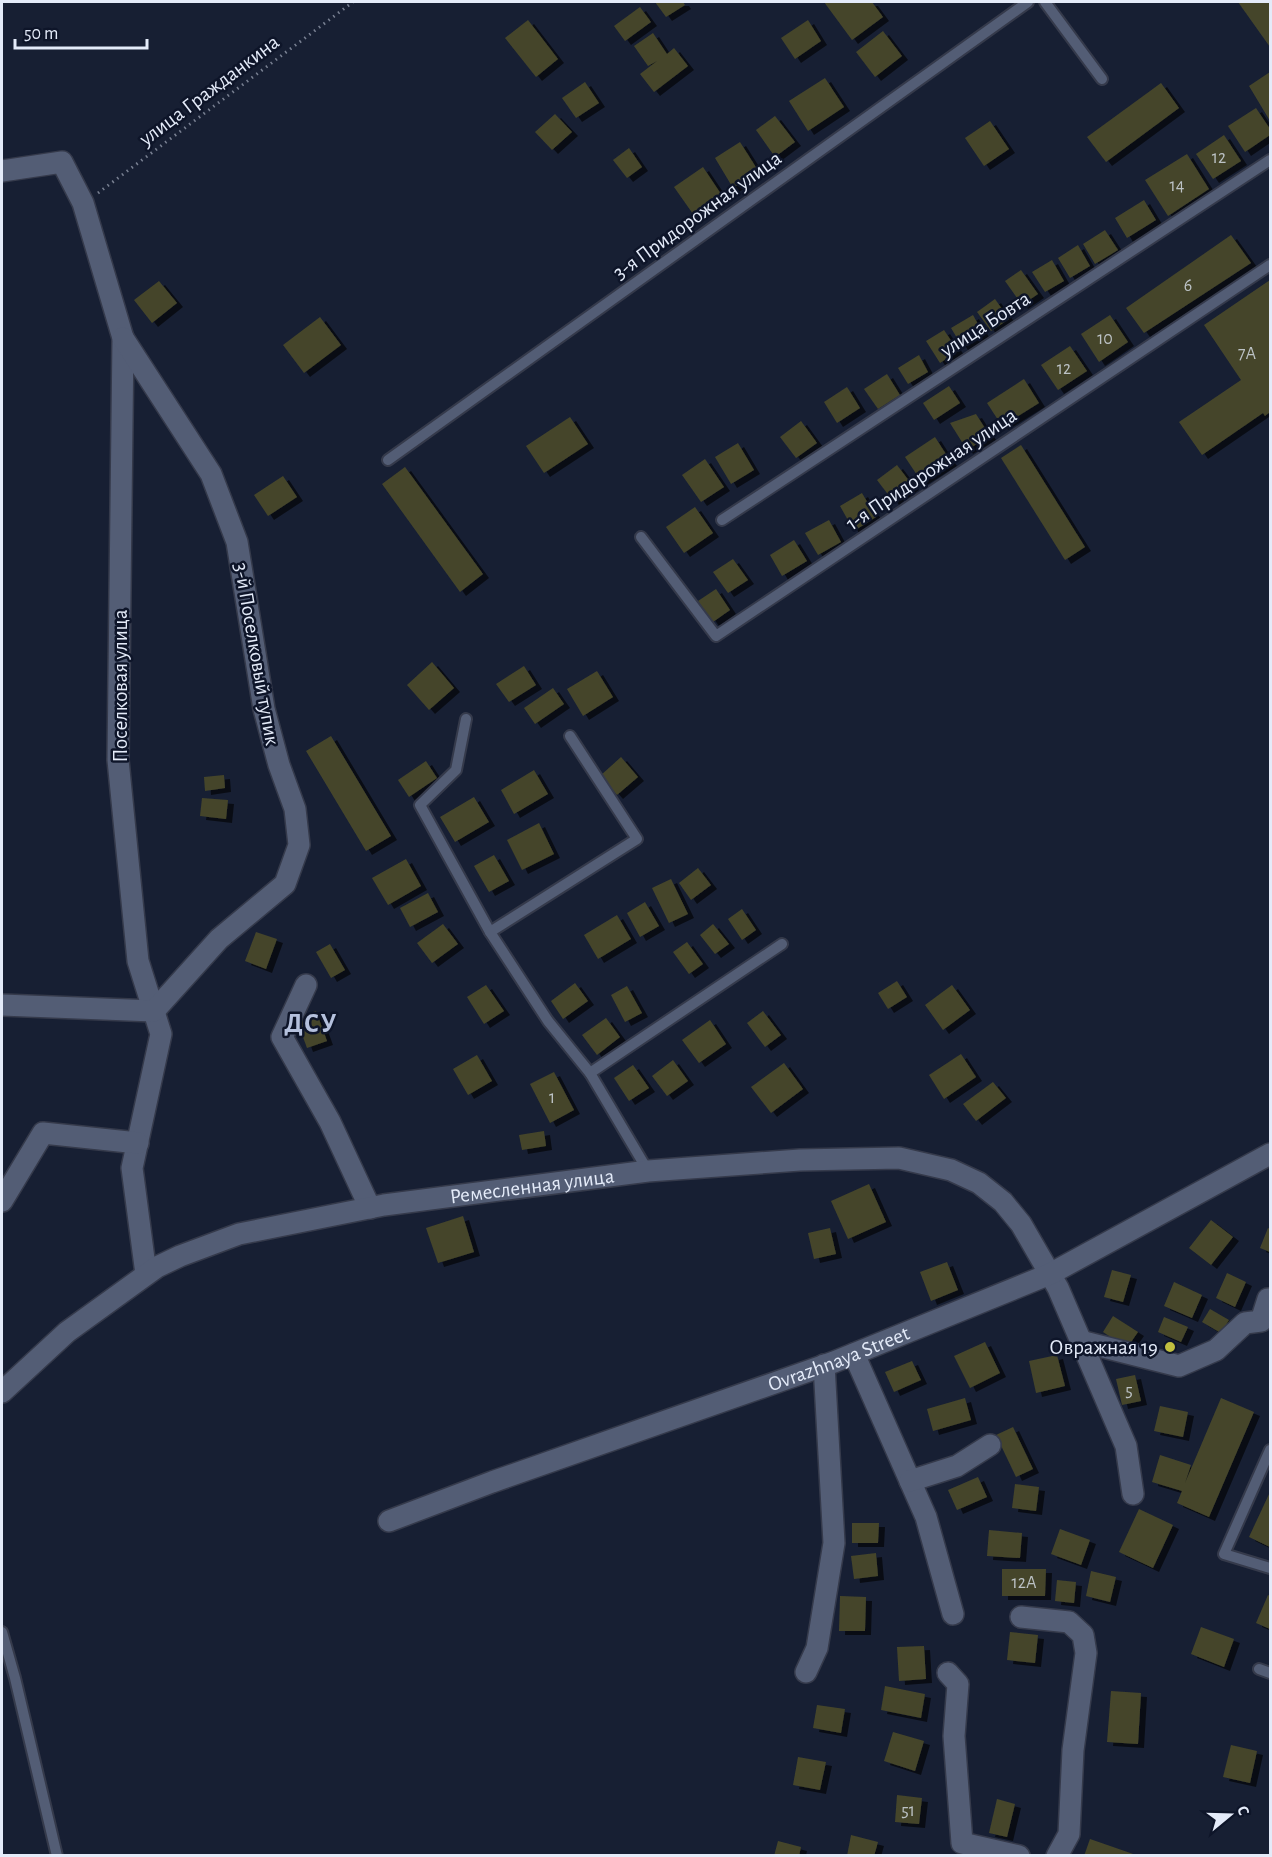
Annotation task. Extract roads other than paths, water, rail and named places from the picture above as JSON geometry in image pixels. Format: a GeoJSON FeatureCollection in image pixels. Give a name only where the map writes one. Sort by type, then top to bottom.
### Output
{"type":"FeatureCollection","features":[{"type":"Feature","properties":{"kind":"street","name":"Поселковая улица"},"geometry":{"type":"LineString","coordinates":[[2,171],[62,162],[83,203],[123,338],[118,760],[138,961],[161,1034],[132,1168],[146,1274]]}},
{"type":"Feature","properties":{"kind":"street","name":"3-й Поселковый тупик"},"geometry":{"type":"LineString","coordinates":[[123,338],[211,474],[237,542],[264,709],[279,765],[295,809],[299,845],[285,884],[219,939],[154,1011]]}},
{"type":"Feature","properties":{"kind":"street"},"geometry":{"type":"LineString","coordinates":[[306,985],[282,1037],[330,1122],[370,1208]]}},
{"type":"Feature","properties":{"kind":"street"},"geometry":{"type":"LineString","coordinates":[[2,1005],[154,1011]]}},
{"type":"Feature","properties":{"kind":"street"},"geometry":{"type":"LineString","coordinates":[[2,1202],[43,1132],[138,1143]]}},
{"type":"Feature","properties":{"kind":"street","name":"Ovrazhnaya Street"},"geometry":{"type":"LineString","coordinates":[[389,1521],[1054,1281],[1270,1154]]}},
{"type":"Feature","properties":{"kind":"street","name":"Ремесленная улица"},"geometry":{"type":"LineString","coordinates":[[2,1392],[67,1332],[146,1274],[180,1256],[239,1234],[370,1208],[648,1171],[800,1160],[899,1158],[951,1170],[979,1183],[1003,1202],[1021,1224],[1054,1281],[1126,1446],[1133,1494]]}},
{"type":"Feature","properties":{"kind":"street"},"geometry":{"type":"LineString","coordinates":[[1080,1341],[1179,1366],[1216,1350],[1245,1323],[1261,1321],[1270,1299]]}},
{"type":"Feature","properties":{"kind":"street"},"geometry":{"type":"LineString","coordinates":[[854,1354],[926,1517],[953,1614]]}},
{"type":"Feature","properties":{"kind":"street"},"geometry":{"type":"LineString","coordinates":[[806,1672],[817,1648],[834,1543],[824,1365]]}},
{"type":"Feature","properties":{"kind":"street"},"geometry":{"type":"LineString","coordinates":[[910,1481],[957,1466],[990,1445]]}},
{"type":"Feature","properties":{"kind":"street"},"geometry":{"type":"LineString","coordinates":[[1021,1617],[1070,1622],[1083,1635],[1086,1653],[1073,1750],[1069,1834],[1057,1856]]}},
{"type":"Feature","properties":{"kind":"street"},"geometry":{"type":"LineString","coordinates":[[948,1673],[958,1684],[954,1736],[962,1843],[1019,1856]]}},
{"type":"Feature","properties":{"kind":"lane","name":"3-я Придорожная улица"},"geometry":{"type":"LineString","coordinates":[[388,460],[1028,2]]}},
{"type":"Feature","properties":{"kind":"lane"},"geometry":{"type":"LineString","coordinates":[[1045,2],[1102,79]]}},
{"type":"Feature","properties":{"kind":"lane","name":"улица Бовта"},"geometry":{"type":"LineString","coordinates":[[722,520],[1270,160]]}},
{"type":"Feature","properties":{"kind":"lane","name":"1-я Придорожная улица"},"geometry":{"type":"LineString","coordinates":[[641,537],[716,636],[1270,265]]}},
{"type":"Feature","properties":{"kind":"lane"},"geometry":{"type":"LineString","coordinates":[[466,719],[456,770],[420,805],[490,932],[548,1021],[590,1073],[648,1171]]}},
{"type":"Feature","properties":{"kind":"lane"},"geometry":{"type":"LineString","coordinates":[[490,932],[637,839],[570,736]]}},
{"type":"Feature","properties":{"kind":"lane"},"geometry":{"type":"LineString","coordinates":[[590,1073],[782,944]]}},
{"type":"Feature","properties":{"kind":"lane"},"geometry":{"type":"LineString","coordinates":[[1270,1450],[1224,1554],[1270,1568]]}},
{"type":"Feature","properties":{"kind":"lane"},"geometry":{"type":"LineString","coordinates":[[2,1632],[57,1856]]}},
{"type":"Feature","properties":{"kind":"lane"},"geometry":{"type":"LineString","coordinates":[[1259,1669],[1270,1673]]}},
{"type":"Feature","properties":{"kind":"place","name":"Овражная 19"},"geometry":{"type":"Point","coordinates":[1170,1347]}},
{"type":"Feature","properties":{"kind":"district","name":"ДСУ"},"geometry":{"type":"Point","coordinates":[311,1023]}}]}
